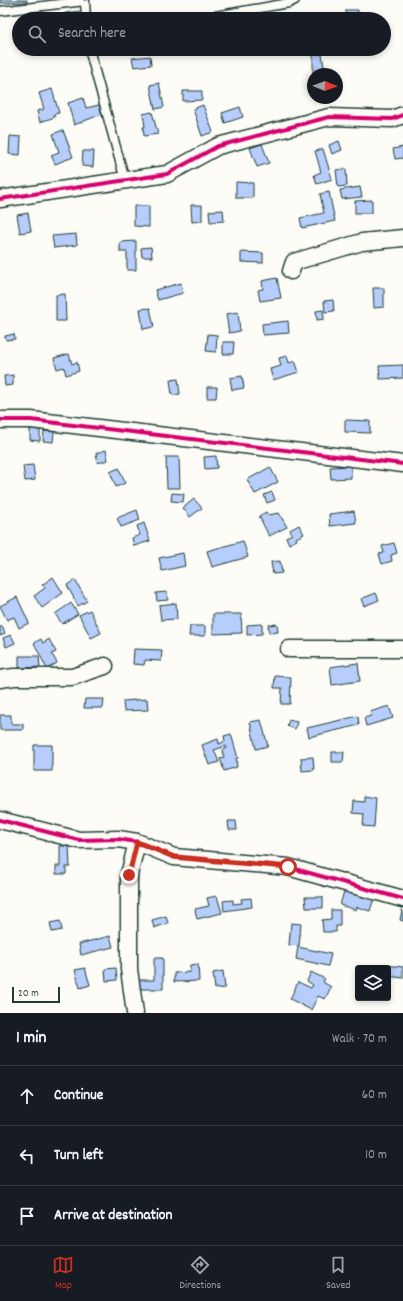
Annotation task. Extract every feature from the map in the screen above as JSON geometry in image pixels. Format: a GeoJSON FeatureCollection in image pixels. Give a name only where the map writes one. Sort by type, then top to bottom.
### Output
{"type":"FeatureCollection","features":[{"type":"Feature","properties":{"kind":"street"},"geometry":{"type":"LineString","coordinates":[[0,199],[167,174],[218,146],[329,117],[392,119],[403,115]]}},
{"type":"Feature","properties":{"kind":"street"},"geometry":{"type":"LineString","coordinates":[[291,271],[294,262],[301,259],[362,242],[403,238]]}},
{"type":"Feature","properties":{"kind":"street"},"geometry":{"type":"LineString","coordinates":[[0,420],[31,420],[403,464]]}},
{"type":"Feature","properties":{"kind":"street"},"geometry":{"type":"LineString","coordinates":[[289,649],[403,649]]}},
{"type":"Feature","properties":{"kind":"street"},"geometry":{"type":"LineString","coordinates":[[0,679],[14,677],[72,677],[105,666]]}},
{"type":"Feature","properties":{"kind":"street"},"geometry":{"type":"LineString","coordinates":[[0,820],[79,840],[118,839],[137,842],[174,857],[288,867],[403,899]]}},
{"type":"Feature","properties":{"kind":"street"},"geometry":{"type":"LineString","coordinates":[[135,1013],[129,969],[129,875],[137,842]]}},
{"type":"Feature","properties":{"kind":"lane"},"geometry":{"type":"LineString","coordinates":[[238,12],[289,3],[295,0]]}},
{"type":"Feature","properties":{"kind":"lane"},"geometry":{"type":"LineString","coordinates":[[0,11],[85,1],[86,12]]}},
{"type":"Feature","properties":{"kind":"lane"},"geometry":{"type":"LineString","coordinates":[[91,56],[125,180]]}},
{"type":"Feature","properties":{"kind":"building"},"geometry":{"type":"Polygon","coordinates":[[[0,0],[27,0],[27,2],[0,3],[0,0]]]}},
{"type":"Feature","properties":{"kind":"building"},"geometry":{"type":"Polygon","coordinates":[[[346,10],[358,10],[358,12],[346,12],[346,10]]]}},
{"type":"Feature","properties":{"kind":"building"},"geometry":{"type":"Polygon","coordinates":[[[150,56],[151,65],[134,67],[132,58],[150,56]]]}},
{"type":"Feature","properties":{"kind":"building"},"geometry":{"type":"Polygon","coordinates":[[[313,56],[322,56],[324,68],[313,68],[313,56]]]}},
{"type":"Feature","properties":{"kind":"building"},"geometry":{"type":"Polygon","coordinates":[[[159,83],[164,107],[155,109],[150,85],[159,83]]]}},
{"type":"Feature","properties":{"kind":"building"},"geometry":{"type":"Polygon","coordinates":[[[52,89],[59,113],[54,114],[55,117],[40,122],[37,111],[44,109],[39,93],[52,89]]]}},
{"type":"Feature","properties":{"kind":"building"},"geometry":{"type":"Polygon","coordinates":[[[183,91],[202,91],[202,100],[183,101],[183,91]]]}},
{"type":"Feature","properties":{"kind":"building"},"geometry":{"type":"Polygon","coordinates":[[[83,98],[86,108],[99,105],[102,114],[74,125],[68,103],[83,98]]]}},
{"type":"Feature","properties":{"kind":"building"},"geometry":{"type":"Polygon","coordinates":[[[203,105],[213,132],[202,136],[193,109],[203,105]]]}},
{"type":"Feature","properties":{"kind":"building"},"geometry":{"type":"Polygon","coordinates":[[[240,107],[243,117],[225,123],[222,113],[240,107]]]}},
{"type":"Feature","properties":{"kind":"building"},"geometry":{"type":"Polygon","coordinates":[[[152,112],[158,134],[144,136],[143,127],[145,127],[143,114],[152,112]]]}},
{"type":"Feature","properties":{"kind":"building"},"geometry":{"type":"Polygon","coordinates":[[[63,130],[73,157],[55,164],[51,155],[59,152],[53,134],[63,130]]]}},
{"type":"Feature","properties":{"kind":"building"},"geometry":{"type":"Polygon","coordinates":[[[10,136],[21,137],[20,155],[9,154],[10,136]]]}},
{"type":"Feature","properties":{"kind":"building"},"geometry":{"type":"Polygon","coordinates":[[[339,141],[342,150],[332,154],[329,145],[339,141]]]}},
{"type":"Feature","properties":{"kind":"building"},"geometry":{"type":"Polygon","coordinates":[[[262,144],[269,163],[257,167],[250,148],[262,144]]]}},
{"type":"Feature","properties":{"kind":"building"},"geometry":{"type":"Polygon","coordinates":[[[403,147],[403,158],[395,159],[393,149],[403,147]]]}},
{"type":"Feature","properties":{"kind":"building"},"geometry":{"type":"Polygon","coordinates":[[[323,149],[332,179],[317,184],[314,175],[321,172],[315,151],[323,149]]]}},
{"type":"Feature","properties":{"kind":"building"},"geometry":{"type":"Polygon","coordinates":[[[83,151],[94,151],[93,167],[82,166],[83,151]]]}},
{"type":"Feature","properties":{"kind":"building"},"geometry":{"type":"Polygon","coordinates":[[[346,169],[347,186],[338,187],[336,170],[346,169]]]}},
{"type":"Feature","properties":{"kind":"building"},"geometry":{"type":"Polygon","coordinates":[[[236,182],[253,183],[253,198],[236,198],[236,182]]]}},
{"type":"Feature","properties":{"kind":"building"},"geometry":{"type":"Polygon","coordinates":[[[360,187],[362,197],[342,199],[340,190],[360,187]]]}},
{"type":"Feature","properties":{"kind":"building"},"geometry":{"type":"Polygon","coordinates":[[[329,192],[335,221],[302,228],[300,218],[324,213],[320,194],[329,192]]]}},
{"type":"Feature","properties":{"kind":"building"},"geometry":{"type":"Polygon","coordinates":[[[372,200],[372,213],[355,213],[355,201],[372,200]]]}},
{"type":"Feature","properties":{"kind":"building"},"geometry":{"type":"Polygon","coordinates":[[[191,205],[202,205],[202,221],[192,222],[191,205]]]}},
{"type":"Feature","properties":{"kind":"building"},"geometry":{"type":"Polygon","coordinates":[[[134,206],[149,206],[149,227],[134,226],[134,206]]]}},
{"type":"Feature","properties":{"kind":"building"},"geometry":{"type":"Polygon","coordinates":[[[223,210],[224,221],[210,222],[209,211],[223,210]]]}},
{"type":"Feature","properties":{"kind":"building"},"geometry":{"type":"Polygon","coordinates":[[[28,213],[31,231],[20,233],[17,215],[28,213]]]}},
{"type":"Feature","properties":{"kind":"building"},"geometry":{"type":"Polygon","coordinates":[[[76,234],[77,245],[54,248],[52,236],[76,234]]]}},
{"type":"Feature","properties":{"kind":"building"},"geometry":{"type":"Polygon","coordinates":[[[136,241],[136,270],[127,270],[127,252],[120,252],[120,242],[136,241]]]}},
{"type":"Feature","properties":{"kind":"building"},"geometry":{"type":"Polygon","coordinates":[[[151,247],[152,257],[142,257],[141,248],[151,247]]]}},
{"type":"Feature","properties":{"kind":"building"},"geometry":{"type":"Polygon","coordinates":[[[241,252],[263,253],[263,263],[241,262],[241,252]]]}},
{"type":"Feature","properties":{"kind":"building"},"geometry":{"type":"Polygon","coordinates":[[[277,278],[281,298],[260,301],[258,290],[263,289],[262,281],[277,278]]]}},
{"type":"Feature","properties":{"kind":"building"},"geometry":{"type":"Polygon","coordinates":[[[181,283],[183,293],[158,300],[155,290],[181,283]]]}},
{"type":"Feature","properties":{"kind":"building"},"geometry":{"type":"Polygon","coordinates":[[[373,288],[384,288],[384,307],[374,308],[373,288]]]}},
{"type":"Feature","properties":{"kind":"building"},"geometry":{"type":"Polygon","coordinates":[[[65,294],[66,321],[56,321],[56,295],[65,294]]]}},
{"type":"Feature","properties":{"kind":"building"},"geometry":{"type":"Polygon","coordinates":[[[333,300],[334,311],[325,312],[324,301],[333,300]]]}},
{"type":"Feature","properties":{"kind":"building"},"geometry":{"type":"Polygon","coordinates":[[[150,308],[154,327],[143,329],[140,309],[150,308]]]}},
{"type":"Feature","properties":{"kind":"building"},"geometry":{"type":"Polygon","coordinates":[[[323,310],[324,319],[317,320],[316,311],[323,310]]]}},
{"type":"Feature","properties":{"kind":"building"},"geometry":{"type":"Polygon","coordinates":[[[238,312],[240,331],[229,333],[226,314],[238,312]]]}},
{"type":"Feature","properties":{"kind":"building"},"geometry":{"type":"Polygon","coordinates":[[[288,321],[289,333],[263,335],[262,324],[288,321]]]}},
{"type":"Feature","properties":{"kind":"building"},"geometry":{"type":"Polygon","coordinates":[[[14,334],[15,339],[6,340],[5,336],[14,334]]]}},
{"type":"Feature","properties":{"kind":"building"},"geometry":{"type":"Polygon","coordinates":[[[208,334],[217,335],[216,352],[206,351],[208,334]]]}},
{"type":"Feature","properties":{"kind":"building"},"geometry":{"type":"Polygon","coordinates":[[[223,342],[234,342],[233,354],[223,354],[223,342]]]}},
{"type":"Feature","properties":{"kind":"building"},"geometry":{"type":"Polygon","coordinates":[[[69,354],[72,364],[77,362],[79,371],[66,375],[64,367],[57,369],[54,358],[69,354]]]}},
{"type":"Feature","properties":{"kind":"building"},"geometry":{"type":"Polygon","coordinates":[[[287,356],[289,363],[295,361],[299,372],[273,380],[270,369],[281,366],[279,358],[287,356]]]}},
{"type":"Feature","properties":{"kind":"building"},"geometry":{"type":"Polygon","coordinates":[[[403,365],[403,378],[380,379],[379,366],[403,365]]]}},
{"type":"Feature","properties":{"kind":"building"},"geometry":{"type":"Polygon","coordinates":[[[13,375],[13,385],[5,386],[4,376],[13,375]]]}},
{"type":"Feature","properties":{"kind":"building"},"geometry":{"type":"Polygon","coordinates":[[[242,376],[244,388],[232,390],[230,378],[242,376]]]}},
{"type":"Feature","properties":{"kind":"building"},"geometry":{"type":"Polygon","coordinates":[[[178,379],[180,394],[172,395],[170,380],[178,379]]]}},
{"type":"Feature","properties":{"kind":"building"},"geometry":{"type":"Polygon","coordinates":[[[207,387],[217,387],[216,398],[207,398],[207,387]]]}},
{"type":"Feature","properties":{"kind":"building"},"geometry":{"type":"Polygon","coordinates":[[[345,420],[370,421],[370,433],[345,432],[345,420]]]}},
{"type":"Feature","properties":{"kind":"building"},"geometry":{"type":"Polygon","coordinates":[[[30,429],[40,430],[40,441],[30,440],[30,429]]]}},
{"type":"Feature","properties":{"kind":"building"},"geometry":{"type":"Polygon","coordinates":[[[44,431],[54,432],[53,442],[43,441],[44,431]]]}},
{"type":"Feature","properties":{"kind":"building"},"geometry":{"type":"Polygon","coordinates":[[[106,450],[108,460],[98,463],[96,453],[106,450]]]}},
{"type":"Feature","properties":{"kind":"building"},"geometry":{"type":"Polygon","coordinates":[[[216,456],[217,468],[205,469],[204,457],[216,456]]]}},
{"type":"Feature","properties":{"kind":"building"},"geometry":{"type":"Polygon","coordinates":[[[166,457],[179,457],[180,488],[167,488],[166,457]]]}},
{"type":"Feature","properties":{"kind":"building"},"geometry":{"type":"Polygon","coordinates":[[[33,465],[35,480],[25,481],[23,466],[33,465]]]}},
{"type":"Feature","properties":{"kind":"building"},"geometry":{"type":"Polygon","coordinates":[[[351,466],[351,478],[331,479],[330,467],[351,466]]]}},
{"type":"Feature","properties":{"kind":"building"},"geometry":{"type":"Polygon","coordinates":[[[270,467],[278,482],[255,494],[247,480],[270,467]]]}},
{"type":"Feature","properties":{"kind":"building"},"geometry":{"type":"Polygon","coordinates":[[[119,468],[125,483],[116,487],[110,472],[119,468]]]}},
{"type":"Feature","properties":{"kind":"building"},"geometry":{"type":"Polygon","coordinates":[[[272,492],[275,500],[267,503],[264,495],[272,492]]]}},
{"type":"Feature","properties":{"kind":"building"},"geometry":{"type":"Polygon","coordinates":[[[172,493],[184,494],[183,502],[171,501],[172,493]]]}},
{"type":"Feature","properties":{"kind":"building"},"geometry":{"type":"Polygon","coordinates":[[[194,499],[202,508],[190,517],[183,508],[194,499]]]}},
{"type":"Feature","properties":{"kind":"building"},"geometry":{"type":"Polygon","coordinates":[[[137,510],[140,520],[121,527],[117,518],[137,510]]]}},
{"type":"Feature","properties":{"kind":"building"},"geometry":{"type":"Polygon","coordinates":[[[354,511],[356,523],[330,526],[329,514],[354,511]]]}},
{"type":"Feature","properties":{"kind":"building"},"geometry":{"type":"Polygon","coordinates":[[[266,512],[268,515],[279,513],[287,527],[269,536],[259,516],[266,512]]]}},
{"type":"Feature","properties":{"kind":"building"},"geometry":{"type":"Polygon","coordinates":[[[144,523],[150,541],[134,546],[132,538],[140,535],[137,526],[144,523]]]}},
{"type":"Feature","properties":{"kind":"building"},"geometry":{"type":"Polygon","coordinates":[[[299,525],[304,534],[289,544],[286,537],[292,534],[290,530],[299,525]]]}},
{"type":"Feature","properties":{"kind":"building"},"geometry":{"type":"Polygon","coordinates":[[[243,541],[248,557],[212,567],[207,551],[243,541]]]}},
{"type":"Feature","properties":{"kind":"building"},"geometry":{"type":"Polygon","coordinates":[[[394,543],[397,553],[391,555],[392,561],[382,564],[379,554],[384,553],[382,546],[394,543]]]}},
{"type":"Feature","properties":{"kind":"building"},"geometry":{"type":"Polygon","coordinates":[[[183,553],[185,566],[162,571],[159,558],[183,553]]]}},
{"type":"Feature","properties":{"kind":"building"},"geometry":{"type":"Polygon","coordinates":[[[280,561],[282,573],[273,574],[271,562],[280,561]]]}},
{"type":"Feature","properties":{"kind":"building"},"geometry":{"type":"Polygon","coordinates":[[[53,577],[63,593],[42,608],[34,596],[45,588],[42,585],[53,577]]]}},
{"type":"Feature","properties":{"kind":"building"},"geometry":{"type":"Polygon","coordinates":[[[75,580],[87,601],[78,606],[67,585],[75,580]]]}},
{"type":"Feature","properties":{"kind":"building"},"geometry":{"type":"Polygon","coordinates":[[[167,592],[168,600],[157,601],[156,593],[167,592]]]}},
{"type":"Feature","properties":{"kind":"building"},"geometry":{"type":"Polygon","coordinates":[[[376,593],[379,600],[364,606],[361,599],[376,593]]]}},
{"type":"Feature","properties":{"kind":"building"},"geometry":{"type":"Polygon","coordinates":[[[17,597],[29,623],[19,628],[14,617],[7,620],[0,606],[17,597]]]}},
{"type":"Feature","properties":{"kind":"building"},"geometry":{"type":"Polygon","coordinates":[[[71,603],[78,614],[62,624],[55,614],[71,603]]]}},
{"type":"Feature","properties":{"kind":"building"},"geometry":{"type":"Polygon","coordinates":[[[176,603],[177,619],[161,620],[159,605],[176,603]]]}},
{"type":"Feature","properties":{"kind":"building"},"geometry":{"type":"Polygon","coordinates":[[[90,610],[101,633],[91,638],[79,615],[90,610]]]}},
{"type":"Feature","properties":{"kind":"building"},"geometry":{"type":"Polygon","coordinates":[[[213,614],[241,614],[242,633],[213,634],[213,614]]]}},
{"type":"Feature","properties":{"kind":"building"},"geometry":{"type":"Polygon","coordinates":[[[262,624],[262,634],[247,635],[247,625],[262,624]]]}},
{"type":"Feature","properties":{"kind":"building"},"geometry":{"type":"Polygon","coordinates":[[[277,624],[278,632],[269,633],[268,625],[277,624]]]}},
{"type":"Feature","properties":{"kind":"building"},"geometry":{"type":"Polygon","coordinates":[[[2,626],[5,634],[0,636],[0,627],[2,626]]]}},
{"type":"Feature","properties":{"kind":"building"},"geometry":{"type":"Polygon","coordinates":[[[190,626],[205,626],[205,636],[189,636],[190,626]]]}},
{"type":"Feature","properties":{"kind":"building"},"geometry":{"type":"Polygon","coordinates":[[[11,635],[15,643],[6,647],[3,638],[11,635]]]}},
{"type":"Feature","properties":{"kind":"building"},"geometry":{"type":"Polygon","coordinates":[[[41,639],[43,643],[49,639],[56,652],[52,654],[57,663],[47,669],[34,643],[41,639]]]}},
{"type":"Feature","properties":{"kind":"building"},"geometry":{"type":"Polygon","coordinates":[[[134,649],[162,650],[161,661],[145,660],[144,665],[133,664],[134,649]]]}},
{"type":"Feature","properties":{"kind":"building"},"geometry":{"type":"Polygon","coordinates":[[[19,656],[39,656],[40,667],[19,668],[19,656]]]}},
{"type":"Feature","properties":{"kind":"building"},"geometry":{"type":"Polygon","coordinates":[[[358,663],[360,681],[332,685],[330,667],[358,663]]]}},
{"type":"Feature","properties":{"kind":"building"},"geometry":{"type":"Polygon","coordinates":[[[275,676],[291,677],[290,704],[281,704],[282,688],[274,688],[275,676]]]}},
{"type":"Feature","properties":{"kind":"building"},"geometry":{"type":"Polygon","coordinates":[[[85,699],[104,699],[103,708],[84,708],[85,699]]]}},
{"type":"Feature","properties":{"kind":"building"},"geometry":{"type":"Polygon","coordinates":[[[147,699],[148,710],[124,711],[123,701],[147,699]]]}},
{"type":"Feature","properties":{"kind":"building"},"geometry":{"type":"Polygon","coordinates":[[[389,706],[393,718],[366,726],[364,718],[371,716],[370,712],[389,706]]]}},
{"type":"Feature","properties":{"kind":"building"},"geometry":{"type":"Polygon","coordinates":[[[0,715],[11,715],[11,724],[23,724],[23,730],[0,730],[0,715]]]}},
{"type":"Feature","properties":{"kind":"building"},"geometry":{"type":"Polygon","coordinates":[[[358,716],[359,725],[309,737],[307,728],[358,716]]]}},
{"type":"Feature","properties":{"kind":"building"},"geometry":{"type":"Polygon","coordinates":[[[261,720],[268,746],[256,749],[250,722],[261,720]]]}},
{"type":"Feature","properties":{"kind":"building"},"geometry":{"type":"Polygon","coordinates":[[[289,720],[297,722],[295,729],[287,726],[289,720]]]}},
{"type":"Feature","properties":{"kind":"building"},"geometry":{"type":"Polygon","coordinates":[[[231,734],[238,758],[236,758],[237,767],[224,771],[220,758],[224,757],[222,750],[227,748],[226,746],[214,750],[219,762],[209,765],[202,745],[218,739],[219,744],[225,741],[224,736],[231,734]]]}},
{"type":"Feature","properties":{"kind":"building"},"geometry":{"type":"Polygon","coordinates":[[[34,745],[52,745],[52,771],[34,771],[34,745]]]}},
{"type":"Feature","properties":{"kind":"building"},"geometry":{"type":"Polygon","coordinates":[[[332,752],[344,752],[343,762],[332,762],[332,752]]]}},
{"type":"Feature","properties":{"kind":"building"},"geometry":{"type":"Polygon","coordinates":[[[313,757],[314,770],[302,771],[301,758],[313,757]]]}},
{"type":"Feature","properties":{"kind":"building"},"geometry":{"type":"Polygon","coordinates":[[[364,796],[376,798],[374,827],[363,826],[364,814],[353,813],[354,801],[364,802],[364,796]]]}},
{"type":"Feature","properties":{"kind":"building"},"geometry":{"type":"Polygon","coordinates":[[[228,821],[236,821],[237,830],[229,830],[228,821]]]}},
{"type":"Feature","properties":{"kind":"building"},"geometry":{"type":"Polygon","coordinates":[[[60,846],[69,846],[70,867],[66,867],[66,874],[56,874],[56,866],[60,866],[60,846]]]}},
{"type":"Feature","properties":{"kind":"building"},"geometry":{"type":"Polygon","coordinates":[[[345,888],[374,898],[370,911],[357,907],[356,910],[340,905],[345,888]]]}},
{"type":"Feature","properties":{"kind":"building"},"geometry":{"type":"Polygon","coordinates":[[[217,896],[222,913],[197,919],[195,909],[209,906],[207,898],[217,896]]]}},
{"type":"Feature","properties":{"kind":"building"},"geometry":{"type":"Polygon","coordinates":[[[305,897],[323,897],[323,908],[306,908],[305,897]]]}},
{"type":"Feature","properties":{"kind":"building"},"geometry":{"type":"Polygon","coordinates":[[[251,898],[252,907],[224,911],[223,901],[233,900],[233,904],[242,903],[241,899],[251,898]]]}},
{"type":"Feature","properties":{"kind":"building"},"geometry":{"type":"Polygon","coordinates":[[[331,910],[340,910],[340,926],[336,926],[336,932],[323,932],[322,920],[331,919],[331,910]]]}},
{"type":"Feature","properties":{"kind":"building"},"geometry":{"type":"Polygon","coordinates":[[[402,910],[403,911],[403,921],[400,920],[402,910]]]}},
{"type":"Feature","properties":{"kind":"building"},"geometry":{"type":"Polygon","coordinates":[[[166,916],[168,923],[154,928],[152,920],[166,916]]]}},
{"type":"Feature","properties":{"kind":"building"},"geometry":{"type":"Polygon","coordinates":[[[60,921],[62,930],[52,932],[50,923],[60,921]]]}},
{"type":"Feature","properties":{"kind":"building"},"geometry":{"type":"Polygon","coordinates":[[[291,923],[301,924],[299,946],[289,945],[291,923]]]}},
{"type":"Feature","properties":{"kind":"building"},"geometry":{"type":"Polygon","coordinates":[[[110,936],[113,947],[81,955],[79,944],[110,936]]]}},
{"type":"Feature","properties":{"kind":"building"},"geometry":{"type":"Polygon","coordinates":[[[298,947],[331,954],[328,966],[296,959],[298,947]]]}},
{"type":"Feature","properties":{"kind":"building"},"geometry":{"type":"Polygon","coordinates":[[[154,958],[163,958],[163,989],[139,989],[139,980],[154,980],[154,958]]]}},
{"type":"Feature","properties":{"kind":"building"},"geometry":{"type":"Polygon","coordinates":[[[198,964],[199,981],[174,982],[174,973],[190,972],[190,965],[198,964]]]}},
{"type":"Feature","properties":{"kind":"building"},"geometry":{"type":"Polygon","coordinates":[[[391,966],[403,967],[403,978],[391,976],[391,966]]]}},
{"type":"Feature","properties":{"kind":"building"},"geometry":{"type":"Polygon","coordinates":[[[85,968],[90,985],[80,988],[75,970],[85,968]]]}},
{"type":"Feature","properties":{"kind":"building"},"geometry":{"type":"Polygon","coordinates":[[[116,968],[117,980],[106,981],[105,969],[116,968]]]}},
{"type":"Feature","properties":{"kind":"building"},"geometry":{"type":"Polygon","coordinates":[[[223,971],[225,988],[215,989],[213,973],[223,971]]]}},
{"type":"Feature","properties":{"kind":"building"},"geometry":{"type":"Polygon","coordinates":[[[311,972],[325,979],[323,982],[331,987],[325,999],[318,996],[311,1010],[290,999],[298,982],[311,988],[313,985],[307,981],[311,972]]]}},
{"type":"Feature","properties":{"kind":"cycle path"},"geometry":{"type":"LineString","coordinates":[[0,199],[167,174],[218,146],[329,117],[392,119],[403,115]]}},
{"type":"Feature","properties":{"kind":"cycle path"},"geometry":{"type":"LineString","coordinates":[[0,420],[31,420],[403,464]]}},
{"type":"Feature","properties":{"kind":"cycle path"},"geometry":{"type":"LineString","coordinates":[[0,820],[79,840],[118,839],[137,842],[174,857],[288,867],[403,899]]}},
{"type":"Feature","properties":{"kind":"route"},"geometry":{"type":"LineString","coordinates":[[129,875],[137,842],[174,857],[288,867]]}}]}
